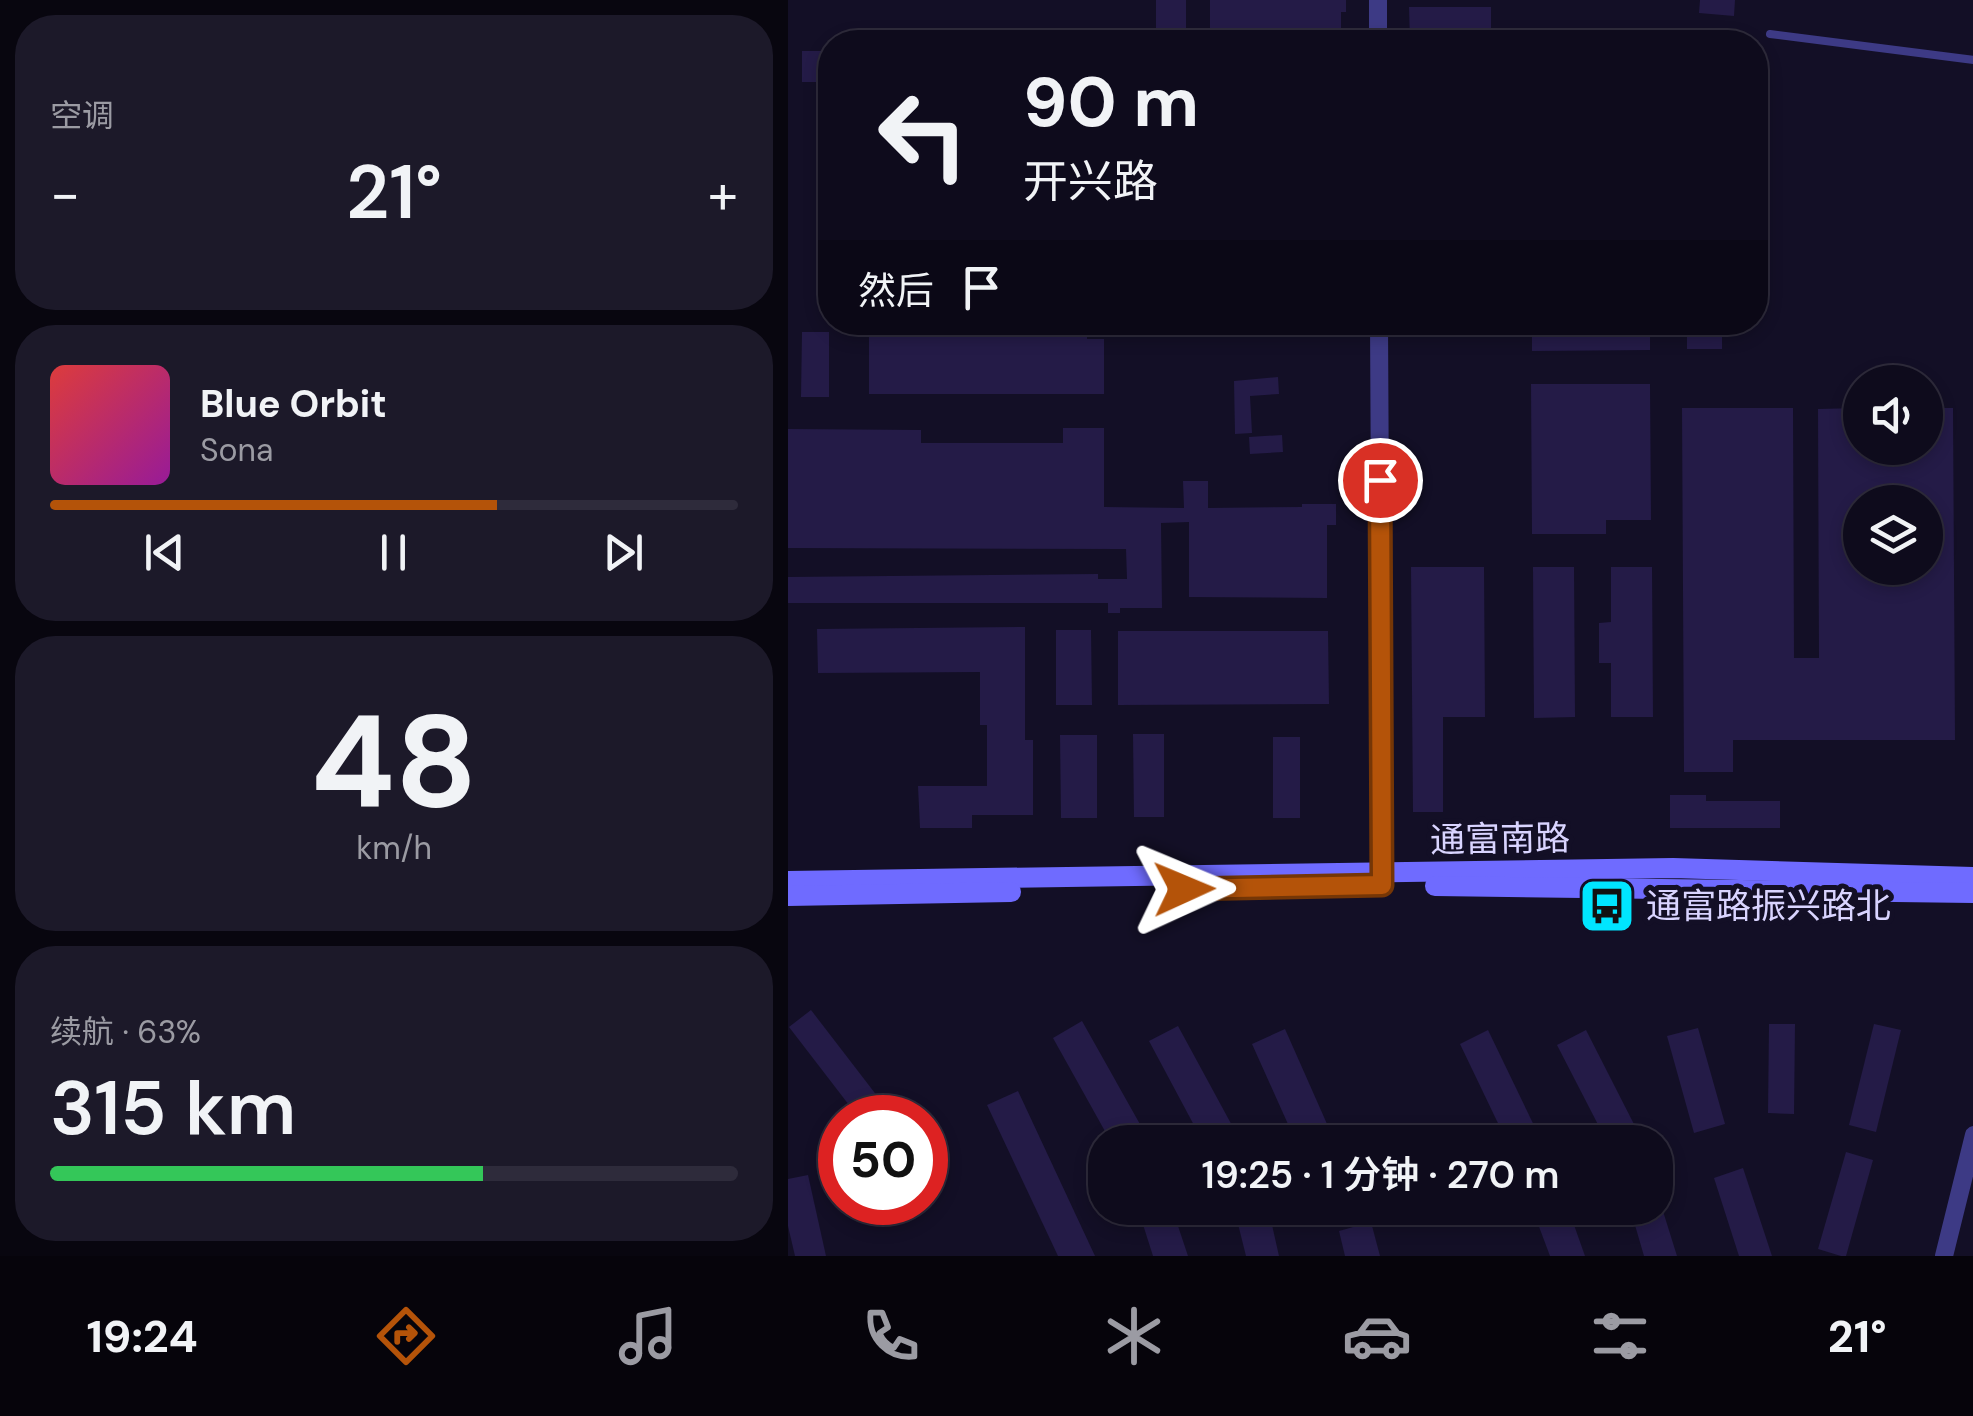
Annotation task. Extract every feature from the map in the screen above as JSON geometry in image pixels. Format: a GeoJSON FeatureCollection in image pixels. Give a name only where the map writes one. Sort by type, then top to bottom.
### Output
{"type":"FeatureCollection","features":[{"type":"Feature","properties":{"kind":"main road","name":"通富南路"},"geometry":{"type":"LineString","coordinates":[[788,896],[1673,868],[1974,878]]}},
{"type":"Feature","properties":{"kind":"main road","name":"通富南路"},"geometry":{"type":"LineString","coordinates":[[788,881],[1382,879],[1974,893]]}},
{"type":"Feature","properties":{"kind":"street"},"geometry":{"type":"LineString","coordinates":[[1378,0],[1378,30]]}},
{"type":"Feature","properties":{"kind":"street"},"geometry":{"type":"LineString","coordinates":[[1380,335],[1382,879]]}},
{"type":"Feature","properties":{"kind":"street"},"geometry":{"type":"LineString","coordinates":[[1944,1256],[1974,1135]]}},
{"type":"Feature","properties":{"kind":"lane"},"geometry":{"type":"LineString","coordinates":[[1770,34],[1974,60]]}},
{"type":"Feature","properties":{"kind":"building"},"geometry":{"type":"Polygon","coordinates":[[[1156,0],[1186,0],[1186,30],[1156,30],[1156,0]]]}},
{"type":"Feature","properties":{"kind":"building"},"geometry":{"type":"Polygon","coordinates":[[[1210,0],[1346,0],[1341,30],[1210,30],[1210,0]]]}},
{"type":"Feature","properties":{"kind":"building"},"geometry":{"type":"Polygon","coordinates":[[[1700,0],[1735,0],[1734,16],[1699,13],[1700,0]]]}},
{"type":"Feature","properties":{"kind":"building"},"geometry":{"type":"Polygon","coordinates":[[[1409,7],[1491,7],[1491,30],[1410,30],[1409,7]]]}},
{"type":"Feature","properties":{"kind":"building"},"geometry":{"type":"Polygon","coordinates":[[[802,51],[818,51],[818,82],[802,82],[802,51]]]}},
{"type":"Feature","properties":{"kind":"building"},"geometry":{"type":"Polygon","coordinates":[[[802,332],[829,335],[829,397],[801,397],[802,332]]]}},
{"type":"Feature","properties":{"kind":"building"},"geometry":{"type":"Polygon","coordinates":[[[869,335],[1087,335],[1087,339],[1104,339],[1104,394],[869,394],[869,335]]]}},
{"type":"Feature","properties":{"kind":"building"},"geometry":{"type":"Polygon","coordinates":[[[1532,335],[1650,335],[1650,350],[1532,351],[1532,335]]]}},
{"type":"Feature","properties":{"kind":"building"},"geometry":{"type":"Polygon","coordinates":[[[1687,335],[1722,335],[1722,349],[1687,349],[1687,335]]]}},
{"type":"Feature","properties":{"kind":"building"},"geometry":{"type":"Polygon","coordinates":[[[1278,377],[1279,394],[1250,396],[1252,433],[1235,434],[1234,381],[1278,377]]]}},
{"type":"Feature","properties":{"kind":"building"},"geometry":{"type":"Polygon","coordinates":[[[1531,384],[1650,384],[1651,520],[1606,520],[1606,534],[1532,534],[1531,384]]]}},
{"type":"Feature","properties":{"kind":"building"},"geometry":{"type":"Polygon","coordinates":[[[1682,408],[1793,408],[1794,658],[1819,658],[1818,409],[1843,408],[1843,465],[1943,465],[1943,408],[1953,408],[1955,740],[1733,740],[1733,772],[1684,772],[1682,408]]]}},
{"type":"Feature","properties":{"kind":"building"},"geometry":{"type":"Polygon","coordinates":[[[1063,428],[1104,428],[1104,507],[1184,508],[1183,481],[1208,481],[1208,508],[1336,504],[1336,525],[1327,525],[1327,598],[1189,597],[1189,522],[1161,523],[1162,608],[1120,608],[1120,613],[1108,613],[1108,603],[788,603],[788,577],[1098,574],[1098,579],[1127,579],[1126,549],[788,548],[788,429],[921,430],[921,443],[1063,443],[1063,428]]]}},
{"type":"Feature","properties":{"kind":"building"},"geometry":{"type":"Polygon","coordinates":[[[1282,435],[1283,452],[1250,454],[1249,437],[1282,435]]]}},
{"type":"Feature","properties":{"kind":"building"},"geometry":{"type":"Polygon","coordinates":[[[1411,567],[1484,567],[1485,717],[1443,717],[1443,812],[1413,812],[1411,567]]]}},
{"type":"Feature","properties":{"kind":"building"},"geometry":{"type":"Polygon","coordinates":[[[1533,567],[1574,567],[1575,717],[1534,718],[1533,567]]]}},
{"type":"Feature","properties":{"kind":"building"},"geometry":{"type":"Polygon","coordinates":[[[1611,567],[1652,567],[1653,717],[1611,717],[1611,663],[1599,663],[1599,623],[1611,622],[1611,567]]]}},
{"type":"Feature","properties":{"kind":"building"},"geometry":{"type":"Polygon","coordinates":[[[1025,627],[1025,740],[1033,740],[1033,815],[972,815],[972,828],[920,828],[918,786],[987,786],[987,725],[980,725],[980,672],[818,673],[817,629],[1025,627]]]}},
{"type":"Feature","properties":{"kind":"building"},"geometry":{"type":"Polygon","coordinates":[[[1056,630],[1091,630],[1092,705],[1056,705],[1056,630]]]}},
{"type":"Feature","properties":{"kind":"building"},"geometry":{"type":"Polygon","coordinates":[[[1118,631],[1328,631],[1329,704],[1118,705],[1118,631]]]}},
{"type":"Feature","properties":{"kind":"building"},"geometry":{"type":"Polygon","coordinates":[[[1133,734],[1164,734],[1164,817],[1134,817],[1133,734]]]}},
{"type":"Feature","properties":{"kind":"building"},"geometry":{"type":"Polygon","coordinates":[[[1060,735],[1097,735],[1097,818],[1061,818],[1060,735]]]}},
{"type":"Feature","properties":{"kind":"building"},"geometry":{"type":"Polygon","coordinates":[[[1273,737],[1300,737],[1300,818],[1273,818],[1273,737]]]}},
{"type":"Feature","properties":{"kind":"building"},"geometry":{"type":"Polygon","coordinates":[[[1670,795],[1706,795],[1706,801],[1780,801],[1780,828],[1670,828],[1670,795]]]}},
{"type":"Feature","properties":{"kind":"building"},"geometry":{"type":"Polygon","coordinates":[[[811,1010],[876,1095],[841,1095],[789,1027],[811,1010]]]}},
{"type":"Feature","properties":{"kind":"building"},"geometry":{"type":"Polygon","coordinates":[[[1082,1021],[1140,1125],[1102,1125],[1053,1038],[1082,1021]]]}},
{"type":"Feature","properties":{"kind":"building"},"geometry":{"type":"Polygon","coordinates":[[[1769,1024],[1795,1024],[1794,1114],[1768,1113],[1769,1024]]]}},
{"type":"Feature","properties":{"kind":"building"},"geometry":{"type":"Polygon","coordinates":[[[1874,1024],[1901,1030],[1876,1132],[1849,1125],[1874,1024]]]}},
{"type":"Feature","properties":{"kind":"building"},"geometry":{"type":"Polygon","coordinates":[[[1178,1026],[1232,1125],[1194,1125],[1149,1041],[1178,1026]]]}},
{"type":"Feature","properties":{"kind":"building"},"geometry":{"type":"Polygon","coordinates":[[[1698,1028],[1725,1124],[1694,1133],[1667,1036],[1698,1028]]]}},
{"type":"Feature","properties":{"kind":"building"},"geometry":{"type":"Polygon","coordinates":[[[1285,1029],[1327,1125],[1288,1125],[1252,1044],[1285,1029]]]}},
{"type":"Feature","properties":{"kind":"building"},"geometry":{"type":"Polygon","coordinates":[[[1488,1030],[1534,1125],[1499,1125],[1460,1044],[1488,1030]]]}},
{"type":"Feature","properties":{"kind":"building"},"geometry":{"type":"Polygon","coordinates":[[[1586,1030],[1634,1125],[1598,1125],[1557,1045],[1586,1030]]]}},
{"type":"Feature","properties":{"kind":"building"},"geometry":{"type":"Polygon","coordinates":[[[1018,1091],[1095,1256],[1058,1256],[987,1105],[1018,1091]]]}},
{"type":"Feature","properties":{"kind":"building"},"geometry":{"type":"Polygon","coordinates":[[[1846,1152],[1873,1160],[1846,1256],[1841,1256],[1818,1249],[1846,1152]]]}},
{"type":"Feature","properties":{"kind":"building"},"geometry":{"type":"Polygon","coordinates":[[[1743,1168],[1772,1256],[1739,1256],[1714,1178],[1743,1168]]]}},
{"type":"Feature","properties":{"kind":"building"},"geometry":{"type":"Polygon","coordinates":[[[808,1175],[826,1256],[795,1256],[788,1226],[788,1179],[808,1175]]]}},
{"type":"Feature","properties":{"kind":"building"},"geometry":{"type":"Polygon","coordinates":[[[1143,1225],[1178,1225],[1188,1256],[1153,1256],[1143,1225]]]}},
{"type":"Feature","properties":{"kind":"building"},"geometry":{"type":"Polygon","coordinates":[[[1238,1225],[1272,1225],[1279,1256],[1246,1256],[1238,1225]]]}},
{"type":"Feature","properties":{"kind":"building"},"geometry":{"type":"Polygon","coordinates":[[[1372,1225],[1380,1256],[1345,1256],[1339,1231],[1372,1225]]]}},
{"type":"Feature","properties":{"kind":"building"},"geometry":{"type":"Polygon","coordinates":[[[1538,1225],[1574,1225],[1585,1256],[1550,1256],[1538,1225]]]}},
{"type":"Feature","properties":{"kind":"building"},"geometry":{"type":"Polygon","coordinates":[[[1635,1225],[1667,1225],[1677,1256],[1644,1256],[1635,1225]]]}},
{"type":"Feature","properties":{"kind":"place","name":"通富路振兴路北"},"geometry":{"type":"Point","coordinates":[1607,906]}},
{"type":"Feature","properties":{"kind":"route"},"geometry":{"type":"LineString","coordinates":[[1184,889],[1382,885],[1380,480]]}}]}
